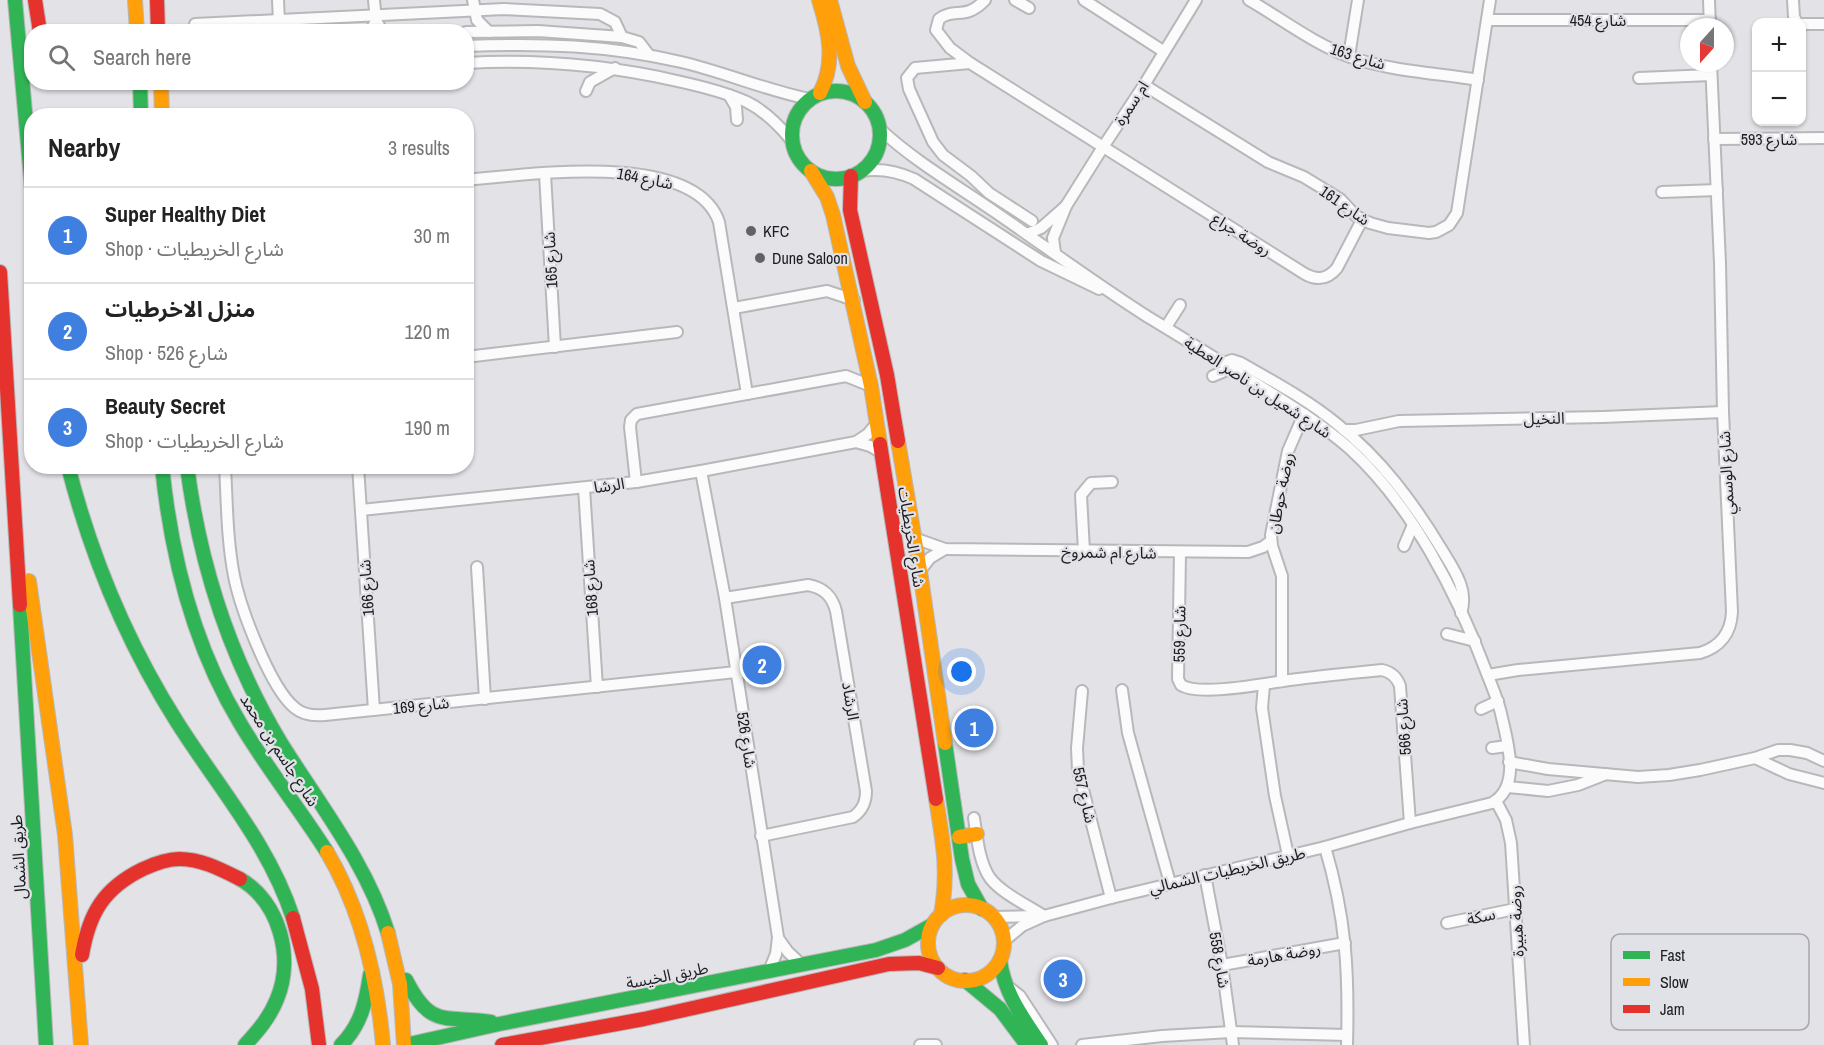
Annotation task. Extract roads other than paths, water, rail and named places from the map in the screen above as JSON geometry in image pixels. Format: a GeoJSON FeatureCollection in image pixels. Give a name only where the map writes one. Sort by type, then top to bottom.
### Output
{"type":"FeatureCollection","features":[{"type":"Feature","properties":{"kind":"main road"},"geometry":{"type":"LineString","coordinates":[[15,0],[25,108]]}},
{"type":"Feature","properties":{"kind":"main road"},"geometry":{"type":"LineString","coordinates":[[35,0],[38,24]]}},
{"type":"Feature","properties":{"kind":"main road"},"geometry":{"type":"LineString","coordinates":[[135,0],[136,24]]}},
{"type":"Feature","properties":{"kind":"main road"},"geometry":{"type":"LineString","coordinates":[[157,0],[160,24]]}},
{"type":"Feature","properties":{"kind":"main road"},"geometry":{"type":"LineString","coordinates":[[814,96],[844,91],[859,97],[875,114],[880,129],[878,149],[871,161],[856,173],[831,178],[811,171],[801,161],[792,141],[792,128],[796,115],[827,80],[830,58],[827,30],[819,0]]}},
{"type":"Feature","properties":{"kind":"main road"},"geometry":{"type":"LineString","coordinates":[[830,0],[848,66],[865,102]]}},
{"type":"Feature","properties":{"kind":"main road"},"geometry":{"type":"LineString","coordinates":[[140,90],[141,108]]}},
{"type":"Feature","properties":{"kind":"main road"},"geometry":{"type":"LineString","coordinates":[[161,90],[162,108]]}},
{"type":"Feature","properties":{"kind":"main road","name":"شارع الخريطيات"},"geometry":{"type":"LineString","coordinates":[[811,171],[831,206],[854,300],[871,386],[947,871],[946,889],[936,920]]}},
{"type":"Feature","properties":{"kind":"main road","name":"شارع الخريطيات"},"geometry":{"type":"LineString","coordinates":[[856,173],[849,193],[850,210],[887,375],[920,571],[965,876],[988,913]]}},
{"type":"Feature","properties":{"kind":"main road","name":"طريق الشمال"},"geometry":{"type":"LineString","coordinates":[[0,272],[46,1045]]}},
{"type":"Feature","properties":{"kind":"main road"},"geometry":{"type":"LineString","coordinates":[[70,474],[102,576],[126,629],[166,705],[255,836],[277,879],[292,914],[308,967],[319,1045]]}},
{"type":"Feature","properties":{"kind":"main road","name":"شارع جاسم بن محمد"},"geometry":{"type":"LineString","coordinates":[[163,474],[177,567],[208,662],[243,728],[330,858],[355,909],[378,991],[383,1045]]}},
{"type":"Feature","properties":{"kind":"main road","name":"شارع جاسم بن محمد"},"geometry":{"type":"LineString","coordinates":[[188,474],[200,552],[216,606],[233,651],[272,728],[360,867],[380,910],[397,963],[403,998],[404,1045]]}},
{"type":"Feature","properties":{"kind":"main road"},"geometry":{"type":"LineString","coordinates":[[17,551],[28,576],[38,632],[65,835],[81,1045]]}},
{"type":"Feature","properties":{"kind":"main road"},"geometry":{"type":"LineString","coordinates":[[909,627],[927,623]]}},
{"type":"Feature","properties":{"kind":"main road"},"geometry":{"type":"LineString","coordinates":[[920,698],[926,702],[938,696]]}},
{"type":"Feature","properties":{"kind":"main road"},"geometry":{"type":"LineString","coordinates":[[926,736],[930,730],[936,728],[944,732]]}},
{"type":"Feature","properties":{"kind":"main road"},"geometry":{"type":"LineString","coordinates":[[959,837],[977,834]]}},
{"type":"Feature","properties":{"kind":"main road"},"geometry":{"type":"LineString","coordinates":[[78,1000],[83,947],[89,923],[94,909],[106,892],[129,875],[155,864],[177,859],[205,862],[231,872],[256,890],[273,914],[282,937],[285,956],[280,995],[272,1015],[259,1033],[245,1045]]}},
{"type":"Feature","properties":{"kind":"main road"},"geometry":{"type":"LineString","coordinates":[[938,968],[929,951],[929,938],[936,920],[953,907],[960,906],[988,913],[1000,928],[1004,941],[1000,960],[1003,983],[1011,1001],[1041,1045]]}},
{"type":"Feature","properties":{"kind":"main road","name":"طريق الخيسة"},"geometry":{"type":"LineString","coordinates":[[404,1045],[499,1024],[876,950],[905,940],[936,920]]}},
{"type":"Feature","properties":{"kind":"main road"},"geometry":{"type":"LineString","coordinates":[[502,1045],[644,1019],[889,964],[909,962],[938,968],[951,977],[965,980],[983,977],[993,970],[1000,960]]}},
{"type":"Feature","properties":{"kind":"main road"},"geometry":{"type":"LineString","coordinates":[[341,1045],[357,1029],[361,1019],[366,1003],[372,963]]}},
{"type":"Feature","properties":{"kind":"main road"},"geometry":{"type":"LineString","coordinates":[[397,963],[416,1002],[432,1015],[444,1019],[478,1020],[499,1024]]}},
{"type":"Feature","properties":{"kind":"main road"},"geometry":{"type":"LineString","coordinates":[[965,980],[984,993],[1003,1012],[1026,1045]]}},
{"type":"Feature","properties":{"kind":"street"},"geometry":{"type":"LineString","coordinates":[[278,0],[280,24]]}},
{"type":"Feature","properties":{"kind":"street"},"geometry":{"type":"LineString","coordinates":[[374,0],[379,24]]}},
{"type":"Feature","properties":{"kind":"street"},"geometry":{"type":"LineString","coordinates":[[985,0],[970,12],[945,15],[936,22],[936,30],[945,43],[970,63],[1102,147]]}},
{"type":"Feature","properties":{"kind":"street"},"geometry":{"type":"LineString","coordinates":[[1015,0],[1029,8]]}},
{"type":"Feature","properties":{"kind":"street"},"geometry":{"type":"LineString","coordinates":[[1083,0],[1164,51]]}},
{"type":"Feature","properties":{"kind":"street","name":"ام سمرة"},"geometry":{"type":"LineString","coordinates":[[1055,253],[1053,237],[1066,206],[1196,0]]}},
{"type":"Feature","properties":{"kind":"street","name":"شارع 163"},"geometry":{"type":"LineString","coordinates":[[1249,0],[1323,45],[1349,57],[1378,64],[1478,80]]}},
{"type":"Feature","properties":{"kind":"street"},"geometry":{"type":"LineString","coordinates":[[1349,57],[1358,0]]}},
{"type":"Feature","properties":{"kind":"street","name":"شارع 161"},"geometry":{"type":"LineString","coordinates":[[1144,85],[1268,162],[1304,177],[1340,199],[1362,220],[1388,228],[1436,232],[1449,225],[1459,206],[1490,0]]}},
{"type":"Feature","properties":{"kind":"street"},"geometry":{"type":"LineString","coordinates":[[1709,0],[1710,18]]}},
{"type":"Feature","properties":{"kind":"street"},"geometry":{"type":"LineString","coordinates":[[1793,0],[1795,18]]}},
{"type":"Feature","properties":{"kind":"street"},"geometry":{"type":"LineString","coordinates":[[312,24],[474,8],[594,12],[615,22],[622,37]]}},
{"type":"Feature","properties":{"kind":"street"},"geometry":{"type":"LineString","coordinates":[[470,24],[474,8]]}},
{"type":"Feature","properties":{"kind":"street"},"geometry":{"type":"LineString","coordinates":[[474,8],[480,25],[489,32]]}},
{"type":"Feature","properties":{"kind":"street"},"geometry":{"type":"LineString","coordinates":[[373,24],[376,18]]}},
{"type":"Feature","properties":{"kind":"street","name":"شارع 454"},"geometry":{"type":"LineString","coordinates":[[1487,20],[1680,23]]}},
{"type":"Feature","properties":{"kind":"street"},"geometry":{"type":"LineString","coordinates":[[1806,24],[1824,24]]}},
{"type":"Feature","properties":{"kind":"street"},"geometry":{"type":"LineString","coordinates":[[474,32],[538,32],[622,37],[639,42],[649,55]]}},
{"type":"Feature","properties":{"kind":"street"},"geometry":{"type":"LineString","coordinates":[[474,46],[562,44],[649,55],[713,70],[777,91],[814,96]]}},
{"type":"Feature","properties":{"kind":"street"},"geometry":{"type":"LineString","coordinates":[[474,63],[530,61],[615,68],[691,84],[747,102],[766,114],[783,129],[792,141]]}},
{"type":"Feature","properties":{"kind":"street"},"geometry":{"type":"LineString","coordinates":[[970,63],[955,66],[921,66],[910,72],[907,78],[909,89],[933,142],[943,155],[989,193],[1032,221]]}},
{"type":"Feature","properties":{"kind":"street"},"geometry":{"type":"LineString","coordinates":[[586,91],[590,82],[615,68]]}},
{"type":"Feature","properties":{"kind":"street","name":"شارع الوسمي"},"geometry":{"type":"LineString","coordinates":[[1488,675],[1518,670],[1700,653],[1713,648],[1724,639],[1730,626],[1732,612],[1712,72]]}},
{"type":"Feature","properties":{"kind":"street"},"geometry":{"type":"LineString","coordinates":[[1639,78],[1712,75]]}},
{"type":"Feature","properties":{"kind":"street"},"geometry":{"type":"LineString","coordinates":[[729,95],[736,107],[737,120]]}},
{"type":"Feature","properties":{"kind":"street","name":"شارع شعيل بن ناصر العطية"},"geometry":{"type":"LineString","coordinates":[[880,129],[908,153],[1116,297],[1356,448],[1413,525],[1443,576],[1475,641],[1498,701],[1508,746],[1510,776],[1508,787]]}},
{"type":"Feature","properties":{"kind":"street","name":"شارع 593"},"geometry":{"type":"LineString","coordinates":[[1714,139],[1824,138]]}},
{"type":"Feature","properties":{"kind":"street","name":"روضة جراع"},"geometry":{"type":"LineString","coordinates":[[1102,147],[1312,277],[1326,277],[1332,274],[1362,220]]}},
{"type":"Feature","properties":{"kind":"street"},"geometry":{"type":"LineString","coordinates":[[946,179],[955,165]]}},
{"type":"Feature","properties":{"kind":"street","name":"شارع شعيل بن ناصر العطية"},"geometry":{"type":"LineString","coordinates":[[856,173],[885,170],[914,179],[1051,266],[1116,297]]}},
{"type":"Feature","properties":{"kind":"street","name":"شارع 164"},"geometry":{"type":"LineString","coordinates":[[474,179],[612,171],[668,181],[697,193],[710,205],[719,222],[747,394]]}},
{"type":"Feature","properties":{"kind":"street","name":"شارع 165"},"geometry":{"type":"LineString","coordinates":[[545,174],[555,347]]}},
{"type":"Feature","properties":{"kind":"street"},"geometry":{"type":"LineString","coordinates":[[1662,192],[1717,190]]}},
{"type":"Feature","properties":{"kind":"street","name":"ام سمرة"},"geometry":{"type":"LineString","coordinates":[[1027,234],[1041,228],[1066,206]]}},
{"type":"Feature","properties":{"kind":"street"},"geometry":{"type":"LineString","coordinates":[[1003,218],[1010,207]]}},
{"type":"Feature","properties":{"kind":"street"},"geometry":{"type":"LineString","coordinates":[[734,308],[827,291],[840,281],[847,271]]}},
{"type":"Feature","properties":{"kind":"street"},"geometry":{"type":"LineString","coordinates":[[827,291],[854,300]]}},
{"type":"Feature","properties":{"kind":"street"},"geometry":{"type":"LineString","coordinates":[[1166,327],[1180,305]]}},
{"type":"Feature","properties":{"kind":"street"},"geometry":{"type":"LineString","coordinates":[[474,356],[677,332]]}},
{"type":"Feature","properties":{"kind":"street"},"geometry":{"type":"LineString","coordinates":[[636,482],[630,427],[633,416],[640,412],[846,376],[855,370],[866,357]]}},
{"type":"Feature","properties":{"kind":"street"},"geometry":{"type":"LineString","coordinates":[[1213,376],[1228,366],[1232,360],[1241,363],[1310,404],[1344,430],[1356,448],[1403,490],[1422,516],[1462,590],[1464,601],[1461,612]]}},
{"type":"Feature","properties":{"kind":"street"},"geometry":{"type":"LineString","coordinates":[[846,376],[871,386]]}},
{"type":"Feature","properties":{"kind":"street","name":"النخيل"},"geometry":{"type":"LineString","coordinates":[[1344,430],[1399,421],[1723,412]]}},
{"type":"Feature","properties":{"kind":"street","name":"روضة حوطان"},"geometry":{"type":"LineString","coordinates":[[1282,681],[1282,576],[1271,541],[1272,525],[1288,451],[1304,414]]}},
{"type":"Feature","properties":{"kind":"street"},"geometry":{"type":"LineString","coordinates":[[856,442],[868,434],[877,423]]}},
{"type":"Feature","properties":{"kind":"street"},"geometry":{"type":"LineString","coordinates":[[1356,448],[1365,428]]}},
{"type":"Feature","properties":{"kind":"street"},"geometry":{"type":"LineString","coordinates":[[856,442],[882,453]]}},
{"type":"Feature","properties":{"kind":"street","name":"الرشا"},"geometry":{"type":"LineString","coordinates":[[361,510],[636,482],[856,442]]}},
{"type":"Feature","properties":{"kind":"street","name":"شارع 526"},"geometry":{"type":"LineString","coordinates":[[701,471],[725,598],[778,937],[776,954],[770,971]]}},
{"type":"Feature","properties":{"kind":"street","name":"شارع 169"},"geometry":{"type":"LineString","coordinates":[[225,474],[234,576],[245,616],[261,654],[288,702],[298,711],[311,715],[374,710],[736,672]]}},
{"type":"Feature","properties":{"kind":"street","name":"شارع 166"},"geometry":{"type":"LineString","coordinates":[[359,474],[374,710]]}},
{"type":"Feature","properties":{"kind":"street"},"geometry":{"type":"LineString","coordinates":[[1084,551],[1081,495],[1091,483],[1112,482]]}},
{"type":"Feature","properties":{"kind":"street","name":"شارع 168"},"geometry":{"type":"LineString","coordinates":[[584,489],[597,687]]}},
{"type":"Feature","properties":{"kind":"street"},"geometry":{"type":"LineString","coordinates":[[1404,546],[1413,525]]}},
{"type":"Feature","properties":{"kind":"street","name":"شارع ام شمروخ"},"geometry":{"type":"LineString","coordinates":[[914,538],[945,549],[1180,553],[1248,552],[1263,547],[1271,541]]}},
{"type":"Feature","properties":{"kind":"street"},"geometry":{"type":"LineString","coordinates":[[920,571],[930,558],[945,549]]}},
{"type":"Feature","properties":{"kind":"street","name":"شارع 559"},"geometry":{"type":"LineString","coordinates":[[1180,553],[1179,682],[1184,687],[1190,688],[1238,688],[1282,681]]}},
{"type":"Feature","properties":{"kind":"street"},"geometry":{"type":"LineString","coordinates":[[477,567],[485,699]]}},
{"type":"Feature","properties":{"kind":"street","name":"الرشاد"},"geometry":{"type":"LineString","coordinates":[[725,598],[808,585],[821,589],[831,598],[836,611],[866,791],[862,809],[853,817],[761,836]]}},
{"type":"Feature","properties":{"kind":"street"},"geometry":{"type":"LineString","coordinates":[[1447,634],[1475,641]]}},
{"type":"Feature","properties":{"kind":"street","name":"شارع 566"},"geometry":{"type":"LineString","coordinates":[[1282,681],[1382,670],[1390,672],[1396,678],[1401,694],[1410,823]]}},
{"type":"Feature","properties":{"kind":"street"},"geometry":{"type":"LineString","coordinates":[[1264,685],[1262,708],[1275,796],[1288,855]]}},
{"type":"Feature","properties":{"kind":"street"},"geometry":{"type":"LineString","coordinates":[[1122,690],[1128,734],[1170,883]]}},
{"type":"Feature","properties":{"kind":"street","name":"شارع 557"},"geometry":{"type":"LineString","coordinates":[[1082,691],[1077,748],[1078,770],[1111,898]]}},
{"type":"Feature","properties":{"kind":"street"},"geometry":{"type":"LineString","coordinates":[[1481,709],[1498,701]]}},
{"type":"Feature","properties":{"kind":"street"},"geometry":{"type":"LineString","coordinates":[[1492,748],[1508,746]]}},
{"type":"Feature","properties":{"kind":"street"},"geometry":{"type":"LineString","coordinates":[[1509,762],[1548,769],[1638,777],[1669,775],[1755,758],[1766,753],[1790,750],[1808,753],[1824,761]]}},
{"type":"Feature","properties":{"kind":"street"},"geometry":{"type":"LineString","coordinates":[[1755,758],[1789,774],[1824,783]]}},
{"type":"Feature","properties":{"kind":"street"},"geometry":{"type":"LineString","coordinates":[[1410,823],[1488,804],[1496,801],[1508,787],[1548,791],[1578,785],[1606,774]]}},
{"type":"Feature","properties":{"kind":"street","name":"روضة هبيرة"},"geometry":{"type":"LineString","coordinates":[[1496,801],[1509,831],[1524,1045]]}},
{"type":"Feature","properties":{"kind":"street"},"geometry":{"type":"LineString","coordinates":[[974,818],[984,863],[991,879],[1044,916]]}},
{"type":"Feature","properties":{"kind":"street","name":"طريق الخريطيات الشمالي"},"geometry":{"type":"LineString","coordinates":[[1004,941],[1022,926],[1044,916],[1170,883],[1325,847],[1410,823]]}},
{"type":"Feature","properties":{"kind":"street","name":"روضة هارمة"},"geometry":{"type":"LineString","coordinates":[[1325,847],[1338,895],[1346,943],[1347,1040]]}},
{"type":"Feature","properties":{"kind":"street","name":"شارع 558"},"geometry":{"type":"LineString","coordinates":[[1205,875],[1222,965],[1233,1045]]}},
{"type":"Feature","properties":{"kind":"street","name":"سكة"},"geometry":{"type":"LineString","coordinates":[[1447,923],[1515,909]]}},
{"type":"Feature","properties":{"kind":"street","name":"طريق الخريطيات الشمالي"},"geometry":{"type":"LineString","coordinates":[[988,913],[1044,916]]}},
{"type":"Feature","properties":{"kind":"street","name":"شارع 526"},"geometry":{"type":"LineString","coordinates":[[778,937],[788,952],[802,965]]}},
{"type":"Feature","properties":{"kind":"street","name":"روضة هارمة"},"geometry":{"type":"LineString","coordinates":[[1222,965],[1346,943]]}},
{"type":"Feature","properties":{"kind":"street"},"geometry":{"type":"LineString","coordinates":[[1003,983],[1020,996],[1052,1045]]}},
{"type":"Feature","properties":{"kind":"street"},"geometry":{"type":"LineString","coordinates":[[1082,1045],[1162,1036],[1231,1032],[1347,1040]]}},
{"type":"Feature","properties":{"kind":"street"},"geometry":{"type":"LineString","coordinates":[[920,1045],[936,1045]]}},
{"type":"Feature","properties":{"kind":"place","name":"KFC"},"geometry":{"type":"Point","coordinates":[751,231]}},
{"type":"Feature","properties":{"kind":"place","name":"Dune Saloon"},"geometry":{"type":"Point","coordinates":[760,258]}},
{"type":"Feature","properties":{"kind":"place","name":"منزل الاخرطيات"},"geometry":{"type":"Point","coordinates":[762,665]}},
{"type":"Feature","properties":{"kind":"place","name":"Super Healthy Diet"},"geometry":{"type":"Point","coordinates":[974,728]}},
{"type":"Feature","properties":{"kind":"place","name":"Beauty Secret"},"geometry":{"type":"Point","coordinates":[1063,979]}}]}
